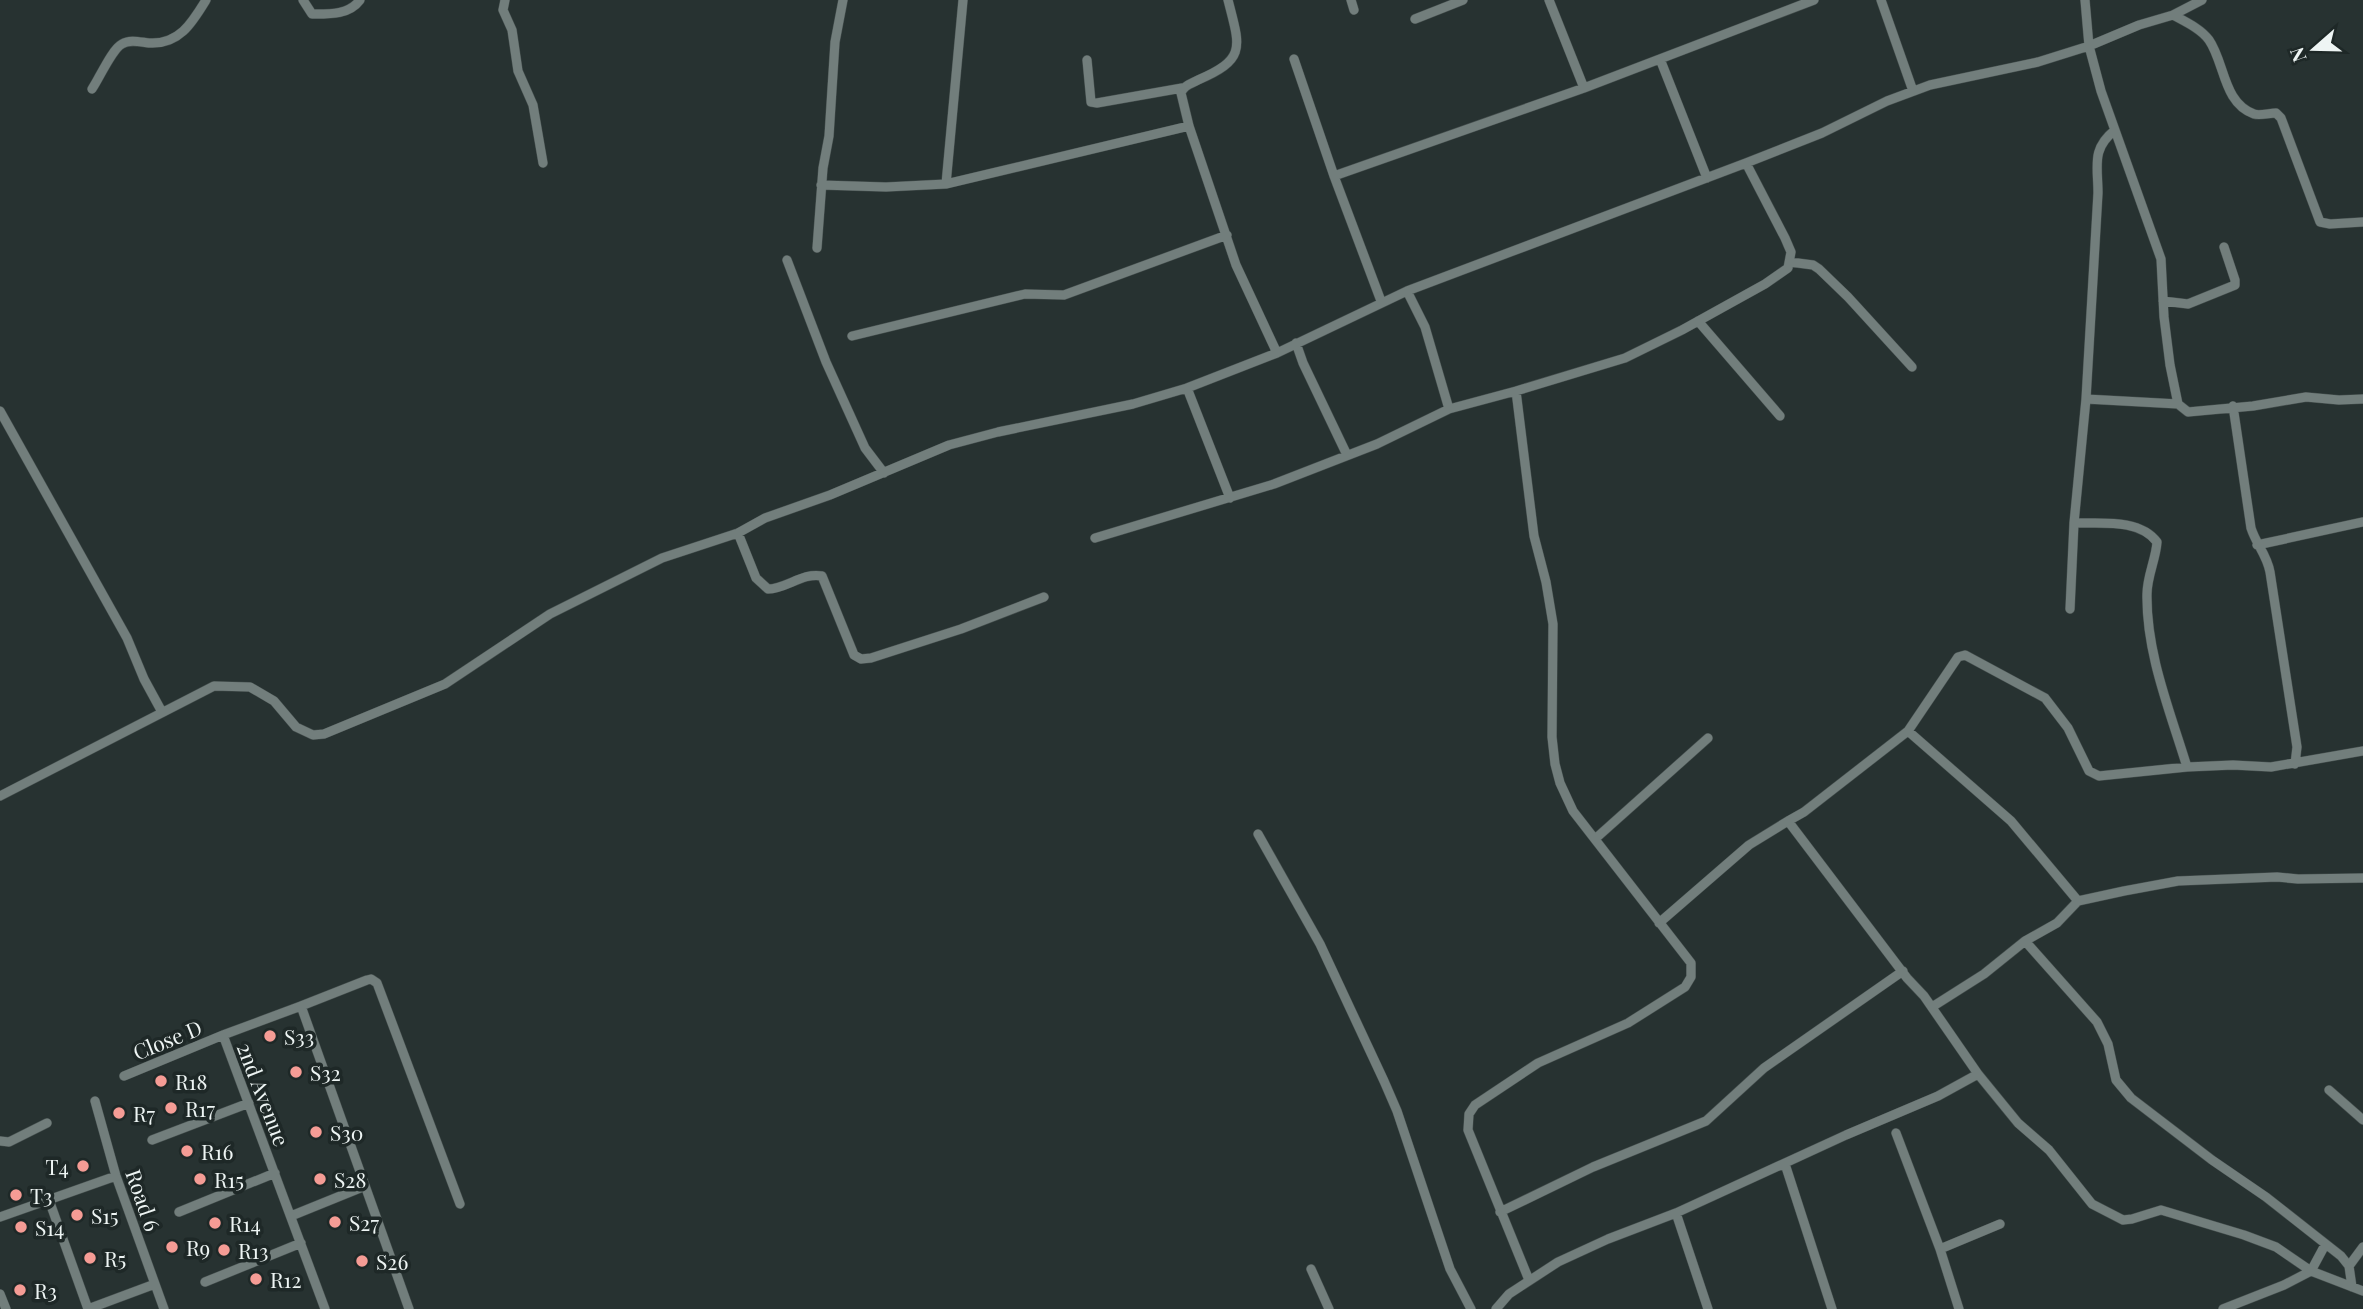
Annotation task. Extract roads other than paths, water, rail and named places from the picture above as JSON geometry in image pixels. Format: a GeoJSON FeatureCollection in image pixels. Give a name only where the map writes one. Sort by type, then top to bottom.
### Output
{"type":"FeatureCollection","features":[{"type":"Feature","properties":{"kind":"street"},"geometry":{"type":"LineString","coordinates":[[92,89],[118,47],[128,41],[162,44],[173,40],[192,23],[206,0]]}},
{"type":"Feature","properties":{"kind":"street"},"geometry":{"type":"LineString","coordinates":[[303,0],[312,14],[328,14],[348,10],[360,0]]}},
{"type":"Feature","properties":{"kind":"street"},"geometry":{"type":"LineString","coordinates":[[505,0],[503,10],[512,30],[518,71],[533,105],[543,163]]}},
{"type":"Feature","properties":{"kind":"street"},"geometry":{"type":"LineString","coordinates":[[817,248],[821,186],[829,136],[835,42],[843,0]]}},
{"type":"Feature","properties":{"kind":"street"},"geometry":{"type":"LineString","coordinates":[[946,184],[963,0]]}},
{"type":"Feature","properties":{"kind":"street"},"geometry":{"type":"LineString","coordinates":[[1087,60],[1091,102],[1182,88],[1217,71],[1235,57],[1237,36],[1228,0]]}},
{"type":"Feature","properties":{"kind":"street"},"geometry":{"type":"LineString","coordinates":[[1415,19],[1463,0]]}},
{"type":"Feature","properties":{"kind":"street"},"geometry":{"type":"LineString","coordinates":[[1549,0],[1584,88]]}},
{"type":"Feature","properties":{"kind":"street"},"geometry":{"type":"LineString","coordinates":[[1334,176],[1584,88],[1814,0]]}},
{"type":"Feature","properties":{"kind":"street"},"geometry":{"type":"LineString","coordinates":[[1881,0],[1913,91]]}},
{"type":"Feature","properties":{"kind":"street"},"geometry":{"type":"LineString","coordinates":[[2085,0],[2089,46],[2115,130],[2161,259],[2170,365],[2178,404]]}},
{"type":"Feature","properties":{"kind":"street"},"geometry":{"type":"LineString","coordinates":[[0,796],[214,686],[250,687],[274,701],[296,727],[313,735],[324,734],[445,684],[550,614],[662,558],[738,533],[765,518],[830,495],[948,445],[998,432],[1124,407],[1187,388],[1277,353],[1407,291],[1822,133],[1913,91],[2038,62],[2089,46],[2139,25],[2174,15],[2202,0]]}},
{"type":"Feature","properties":{"kind":"street"},"geometry":{"type":"LineString","coordinates":[[2174,15],[2207,37],[2232,96],[2241,106],[2254,114],[2276,113],[2281,118],[2320,222],[2363,222]]}},
{"type":"Feature","properties":{"kind":"street"},"geometry":{"type":"LineString","coordinates":[[1294,59],[1381,302]]}},
{"type":"Feature","properties":{"kind":"street"},"geometry":{"type":"LineString","coordinates":[[1660,59],[1707,178]]}},
{"type":"Feature","properties":{"kind":"street"},"geometry":{"type":"LineString","coordinates":[[1182,88],[1189,126],[1236,265],[1277,353]]}},
{"type":"Feature","properties":{"kind":"street"},"geometry":{"type":"LineString","coordinates":[[821,186],[946,184],[1189,126]]}},
{"type":"Feature","properties":{"kind":"street"},"geometry":{"type":"LineString","coordinates":[[2070,609],[2074,523],[2086,399],[2098,193],[2097,163],[2100,146],[2115,130]]}},
{"type":"Feature","properties":{"kind":"street"},"geometry":{"type":"LineString","coordinates":[[1094,538],[1274,484],[1377,444],[1449,410],[1625,358],[1774,278],[1788,268],[1791,252],[1746,163]]}},
{"type":"Feature","properties":{"kind":"street"},"geometry":{"type":"LineString","coordinates":[[852,336],[1025,294],[1064,295],[1227,235]]}},
{"type":"Feature","properties":{"kind":"street"},"geometry":{"type":"LineString","coordinates":[[2163,301],[2188,304],[2235,285],[2224,247]]}},
{"type":"Feature","properties":{"kind":"street"},"geometry":{"type":"LineString","coordinates":[[787,260],[826,362],[865,448],[884,473]]}},
{"type":"Feature","properties":{"kind":"street"},"geometry":{"type":"LineString","coordinates":[[1790,262],[1813,265],[1819,269],[1912,367]]}},
{"type":"Feature","properties":{"kind":"street"},"geometry":{"type":"LineString","coordinates":[[1407,291],[1425,327],[1449,410]]}},
{"type":"Feature","properties":{"kind":"street"},"geometry":{"type":"LineString","coordinates":[[1698,321],[1780,416]]}},
{"type":"Feature","properties":{"kind":"street"},"geometry":{"type":"LineString","coordinates":[[1296,343],[1347,455]]}},
{"type":"Feature","properties":{"kind":"street"},"geometry":{"type":"LineString","coordinates":[[1187,388],[1230,498]]}},
{"type":"Feature","properties":{"kind":"street"},"geometry":{"type":"LineString","coordinates":[[1516,391],[1534,537],[1546,582],[1553,624],[1552,737],[1559,783],[1573,811],[1691,963],[1691,977],[1685,987],[1628,1023],[1538,1063],[1475,1105],[1469,1114],[1468,1130],[1529,1280]]}},
{"type":"Feature","properties":{"kind":"street"},"geometry":{"type":"LineString","coordinates":[[2086,399],[2178,404],[2188,412],[2253,406],[2306,397],[2363,399]]}},
{"type":"Feature","properties":{"kind":"street"},"geometry":{"type":"LineString","coordinates":[[2233,406],[2251,528],[2257,545],[2267,559],[2270,572],[2277,631],[2296,737],[2295,765]]}},
{"type":"Feature","properties":{"kind":"street"},"geometry":{"type":"LineString","coordinates":[[0,411],[127,638],[144,679],[162,712]]}},
{"type":"Feature","properties":{"kind":"street"},"geometry":{"type":"LineString","coordinates":[[2257,545],[2363,522]]}},
{"type":"Feature","properties":{"kind":"street"},"geometry":{"type":"LineString","coordinates":[[2074,523],[2130,524],[2152,536],[2157,542],[2147,592],[2148,629],[2187,767]]}},
{"type":"Feature","properties":{"kind":"street"},"geometry":{"type":"LineString","coordinates":[[738,533],[756,578],[768,589],[811,575],[822,576],[854,655],[861,659],[961,629],[1044,597]]}},
{"type":"Feature","properties":{"kind":"street"},"geometry":{"type":"LineString","coordinates":[[1659,923],[1749,845],[1804,812],[1908,731],[1958,657],[1965,655],[2045,698],[2068,727],[2091,774],[2099,776],[2187,767],[2295,765],[2363,751]]}},
{"type":"Feature","properties":{"kind":"street"},"geometry":{"type":"LineString","coordinates":[[1908,731],[2011,821],[2078,901]]}},
{"type":"Feature","properties":{"kind":"street"},"geometry":{"type":"LineString","coordinates":[[1595,839],[1708,738]]}},
{"type":"Feature","properties":{"kind":"street"},"geometry":{"type":"LineString","coordinates":[[1788,821],[1932,1007],[1978,1074],[2018,1124],[2049,1150],[2092,1204],[2127,1220],[2165,1211],[2266,1242],[2311,1271],[2363,1291]]}},
{"type":"Feature","properties":{"kind":"street"},"geometry":{"type":"LineString","coordinates":[[1258,834],[1320,944],[1384,1081],[1397,1111],[1450,1269],[1471,1309]]}},
{"type":"Feature","properties":{"kind":"street"},"geometry":{"type":"LineString","coordinates":[[1932,1007],[1984,974],[2025,941],[2057,923],[2078,901],[2178,881],[2266,877],[2363,878]]}},
{"type":"Feature","properties":{"kind":"street"},"geometry":{"type":"LineString","coordinates":[[2025,941],[2097,1022],[2112,1056],[2116,1080],[2131,1098],[2266,1196],[2340,1256],[2349,1266],[2352,1287]]}},
{"type":"Feature","properties":{"kind":"street"},"geometry":{"type":"LineString","coordinates":[[1500,1212],[1593,1167],[1706,1121],[1764,1068],[1903,971]]}},
{"type":"Feature","properties":{"kind":"street","name":"2nd Avenue"},"geometry":{"type":"LineString","coordinates":[[325,1309],[223,1035],[367,979],[377,983],[460,1204]]}},
{"type":"Feature","properties":{"kind":"street"},"geometry":{"type":"LineString","coordinates":[[301,1006],[409,1309]]}},
{"type":"Feature","properties":{"kind":"street","name":"Close D"},"geometry":{"type":"LineString","coordinates":[[124,1076],[223,1035]]}},
{"type":"Feature","properties":{"kind":"street"},"geometry":{"type":"LineString","coordinates":[[1496,1309],[1509,1294],[1558,1262],[1938,1096],[1978,1074]]}},
{"type":"Feature","properties":{"kind":"street"},"geometry":{"type":"LineString","coordinates":[[2329,1090],[2363,1120]]}},
{"type":"Feature","properties":{"kind":"street","name":"Road 6"},"geometry":{"type":"LineString","coordinates":[[95,1101],[116,1176],[164,1309]]}},
{"type":"Feature","properties":{"kind":"street"},"geometry":{"type":"LineString","coordinates":[[152,1140],[249,1103]]}},
{"type":"Feature","properties":{"kind":"street"},"geometry":{"type":"LineString","coordinates":[[0,1141],[13,1141],[47,1123]]}},
{"type":"Feature","properties":{"kind":"street"},"geometry":{"type":"LineString","coordinates":[[1896,1133],[1940,1249],[1959,1309]]}},
{"type":"Feature","properties":{"kind":"street"},"geometry":{"type":"LineString","coordinates":[[1785,1164],[1832,1309]]}},
{"type":"Feature","properties":{"kind":"street"},"geometry":{"type":"LineString","coordinates":[[179,1212],[275,1174]]}},
{"type":"Feature","properties":{"kind":"street"},"geometry":{"type":"LineString","coordinates":[[0,1217],[116,1176]]}},
{"type":"Feature","properties":{"kind":"street"},"geometry":{"type":"LineString","coordinates":[[291,1216],[365,1186]]}},
{"type":"Feature","properties":{"kind":"street"},"geometry":{"type":"LineString","coordinates":[[49,1200],[88,1309],[155,1284]]}},
{"type":"Feature","properties":{"kind":"street"},"geometry":{"type":"LineString","coordinates":[[1675,1213],[1708,1309]]}},
{"type":"Feature","properties":{"kind":"street"},"geometry":{"type":"LineString","coordinates":[[1940,1249],[2000,1224]]}},
{"type":"Feature","properties":{"kind":"street"},"geometry":{"type":"LineString","coordinates":[[205,1282],[301,1243]]}},
{"type":"Feature","properties":{"kind":"street"},"geometry":{"type":"LineString","coordinates":[[2223,1309],[2284,1285],[2311,1271],[2325,1245]]}},
{"type":"Feature","properties":{"kind":"street"},"geometry":{"type":"LineString","coordinates":[[2349,1266],[2363,1247]]}},
{"type":"Feature","properties":{"kind":"street"},"geometry":{"type":"LineString","coordinates":[[1311,1269],[1329,1309]]}},
{"type":"Feature","properties":{"kind":"street"},"geometry":{"type":"LineString","coordinates":[[0,1294],[6,1309]]}},
{"type":"Feature","properties":{"kind":"place","name":"S33"},"geometry":{"type":"Point","coordinates":[270,1036]}},
{"type":"Feature","properties":{"kind":"place","name":"S32"},"geometry":{"type":"Point","coordinates":[296,1072]}},
{"type":"Feature","properties":{"kind":"place","name":"R18"},"geometry":{"type":"Point","coordinates":[161,1081]}},
{"type":"Feature","properties":{"kind":"place","name":"R17"},"geometry":{"type":"Point","coordinates":[171,1108]}},
{"type":"Feature","properties":{"kind":"place","name":"R7"},"geometry":{"type":"Point","coordinates":[119,1113]}},
{"type":"Feature","properties":{"kind":"place","name":"S30"},"geometry":{"type":"Point","coordinates":[316,1132]}},
{"type":"Feature","properties":{"kind":"place","name":"R16"},"geometry":{"type":"Point","coordinates":[187,1151]}},
{"type":"Feature","properties":{"kind":"place","name":"T4"},"geometry":{"type":"Point","coordinates":[83,1166]}},
{"type":"Feature","properties":{"kind":"place","name":"R15"},"geometry":{"type":"Point","coordinates":[200,1179]}},
{"type":"Feature","properties":{"kind":"place","name":"S28"},"geometry":{"type":"Point","coordinates":[320,1179]}},
{"type":"Feature","properties":{"kind":"place","name":"T3"},"geometry":{"type":"Point","coordinates":[16,1195]}},
{"type":"Feature","properties":{"kind":"place","name":"S15"},"geometry":{"type":"Point","coordinates":[77,1215]}},
{"type":"Feature","properties":{"kind":"place","name":"S27"},"geometry":{"type":"Point","coordinates":[335,1222]}},
{"type":"Feature","properties":{"kind":"place","name":"R14"},"geometry":{"type":"Point","coordinates":[215,1223]}},
{"type":"Feature","properties":{"kind":"place","name":"S14"},"geometry":{"type":"Point","coordinates":[21,1227]}},
{"type":"Feature","properties":{"kind":"place","name":"R9"},"geometry":{"type":"Point","coordinates":[172,1247]}},
{"type":"Feature","properties":{"kind":"place","name":"R13"},"geometry":{"type":"Point","coordinates":[224,1250]}},
{"type":"Feature","properties":{"kind":"place","name":"R5"},"geometry":{"type":"Point","coordinates":[90,1258]}},
{"type":"Feature","properties":{"kind":"place","name":"S26"},"geometry":{"type":"Point","coordinates":[362,1261]}},
{"type":"Feature","properties":{"kind":"place","name":"R12"},"geometry":{"type":"Point","coordinates":[256,1279]}},
{"type":"Feature","properties":{"kind":"place","name":"R3"},"geometry":{"type":"Point","coordinates":[20,1290]}}]}
